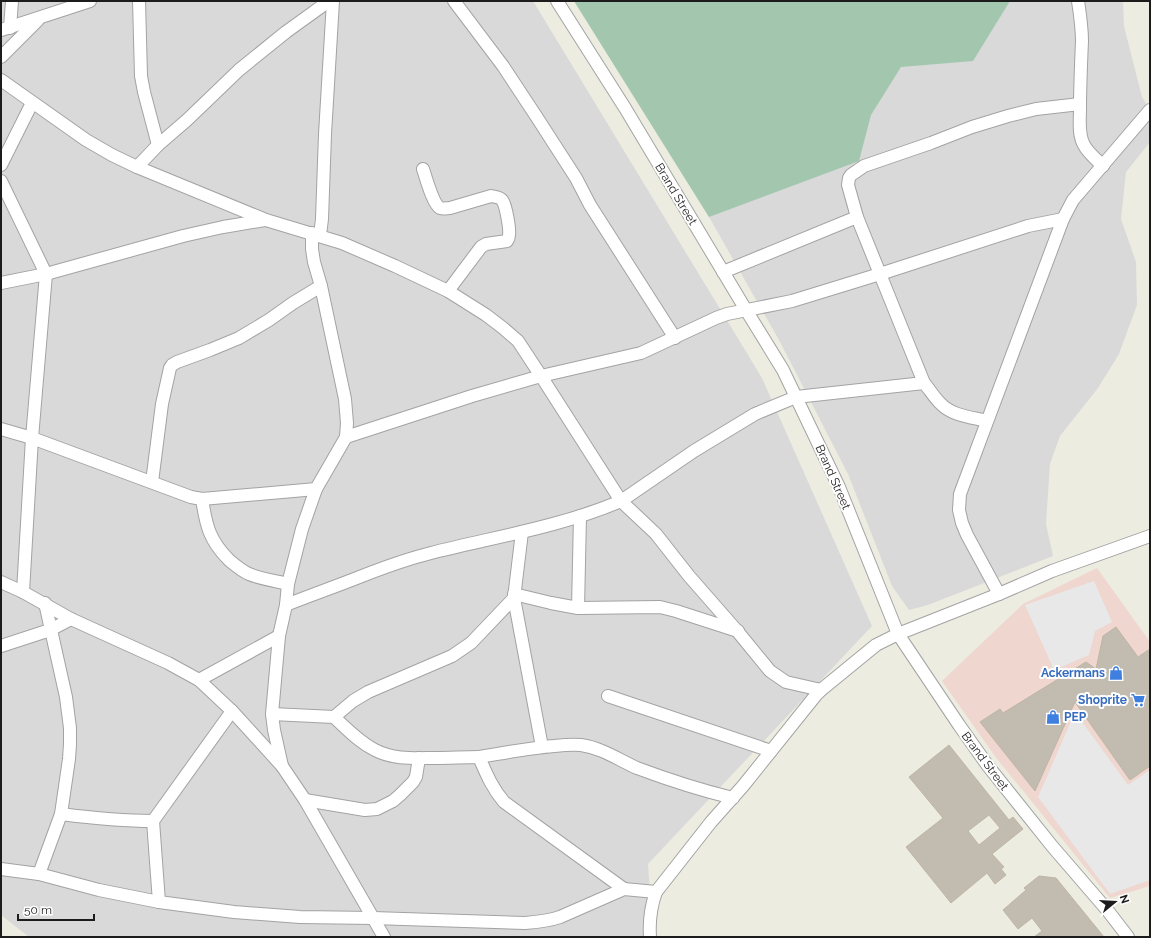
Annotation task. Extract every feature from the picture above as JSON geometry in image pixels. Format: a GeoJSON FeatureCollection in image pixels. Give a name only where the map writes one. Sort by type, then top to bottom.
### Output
{"type":"FeatureCollection","features":[{"type":"Feature","properties":{"kind":"street"},"geometry":{"type":"LineString","coordinates":[[6,29],[12,1]]}},
{"type":"Feature","properties":{"kind":"street"},"geometry":{"type":"LineString","coordinates":[[6,29],[90,1]]}},
{"type":"Feature","properties":{"kind":"street"},"geometry":{"type":"LineString","coordinates":[[139,1],[140,64],[144,92],[158,145]]}},
{"type":"Feature","properties":{"kind":"street"},"geometry":{"type":"LineString","coordinates":[[136,167],[239,70],[286,32],[330,1]]}},
{"type":"Feature","properties":{"kind":"street"},"geometry":{"type":"LineString","coordinates":[[282,766],[272,714],[280,636],[286,605],[288,584],[302,529],[316,489],[346,437],[347,423],[345,399],[312,249],[322,220],[325,134],[333,1]]}},
{"type":"Feature","properties":{"kind":"street"},"geometry":{"type":"LineString","coordinates":[[454,1],[503,66],[536,116],[576,178],[590,205],[675,338]]}},
{"type":"Feature","properties":{"kind":"street","name":"Brand Street"},"geometry":{"type":"LineString","coordinates":[[558,1],[625,108],[746,310],[784,370],[839,487],[898,634],[959,726],[988,766],[1128,937]]}},
{"type":"Feature","properties":{"kind":"street"},"geometry":{"type":"LineString","coordinates":[[1078,1],[1082,40],[1080,104],[1081,133],[1084,145],[1103,166]]}},
{"type":"Feature","properties":{"kind":"street"},"geometry":{"type":"LineString","coordinates":[[1,57],[40,18]]}},
{"type":"Feature","properties":{"kind":"street"},"geometry":{"type":"LineString","coordinates":[[1,80],[86,140],[136,167],[266,220],[342,243],[448,291],[486,315],[518,341],[621,501],[656,534],[685,571],[770,671],[786,682],[822,690]]}},
{"type":"Feature","properties":{"kind":"street"},"geometry":{"type":"LineString","coordinates":[[1,165],[32,103]]}},
{"type":"Feature","properties":{"kind":"street"},"geometry":{"type":"LineString","coordinates":[[987,421],[948,410],[940,404],[924,383],[857,217],[848,185],[849,178],[851,174],[876,161],[931,143],[972,127],[1036,109],[1080,104]]}},
{"type":"Feature","properties":{"kind":"street"},"geometry":{"type":"LineString","coordinates":[[999,594],[962,523],[959,510],[960,494],[1063,219],[1073,200],[1150,110]]}},
{"type":"Feature","properties":{"kind":"street"},"geometry":{"type":"LineString","coordinates":[[423,170],[438,207],[443,209],[450,208],[491,196],[502,200],[505,207],[510,232],[507,240],[503,242],[486,244],[481,247],[448,291]]}},
{"type":"Feature","properties":{"kind":"street"},"geometry":{"type":"LineString","coordinates":[[1,181],[46,274],[32,438],[23,592]]}},
{"type":"Feature","properties":{"kind":"street"},"geometry":{"type":"LineString","coordinates":[[723,272],[857,217]]}},
{"type":"Feature","properties":{"kind":"street"},"geometry":{"type":"LineString","coordinates":[[346,437],[472,396],[541,376],[641,353],[716,318],[728,314],[792,301],[1028,226],[1063,219]]}},
{"type":"Feature","properties":{"kind":"street"},"geometry":{"type":"LineString","coordinates":[[1,283],[46,274],[184,236],[223,227],[266,220]]}},
{"type":"Feature","properties":{"kind":"street"},"geometry":{"type":"LineString","coordinates":[[152,482],[162,404],[172,365],[239,338],[321,286]]}},
{"type":"Feature","properties":{"kind":"street"},"geometry":{"type":"LineString","coordinates":[[286,605],[405,560],[432,552],[522,532],[596,511],[621,501],[694,451],[755,414],[796,397],[924,383]]}},
{"type":"Feature","properties":{"kind":"street"},"geometry":{"type":"LineString","coordinates":[[1,429],[32,438],[191,497],[202,499],[316,489]]}},
{"type":"Feature","properties":{"kind":"street"},"geometry":{"type":"LineString","coordinates":[[202,499],[206,522],[212,538],[224,555],[240,569],[250,574],[288,584]]}},
{"type":"Feature","properties":{"kind":"street"},"geometry":{"type":"LineString","coordinates":[[578,608],[580,516]]}},
{"type":"Feature","properties":{"kind":"street"},"geometry":{"type":"LineString","coordinates":[[522,532],[514,596],[542,747]]}},
{"type":"Feature","properties":{"kind":"street"},"geometry":{"type":"LineString","coordinates":[[650,937],[650,914],[656,892],[711,822],[733,798],[822,690],[876,645],[898,634],[999,594],[1052,571],[1150,536]]}},
{"type":"Feature","properties":{"kind":"street"},"geometry":{"type":"LineString","coordinates":[[1,582],[45,603],[71,619],[162,660],[199,680],[232,711],[282,766],[305,800],[384,937]]}},
{"type":"Feature","properties":{"kind":"street"},"geometry":{"type":"LineString","coordinates":[[514,596],[578,608],[660,607],[738,632]]}},
{"type":"Feature","properties":{"kind":"street"},"geometry":{"type":"LineString","coordinates":[[334,717],[349,704],[368,692],[452,656],[463,649],[471,643],[514,596]]}},
{"type":"Feature","properties":{"kind":"street"},"geometry":{"type":"LineString","coordinates":[[39,874],[61,814],[69,759],[70,728],[66,696],[45,603]]}},
{"type":"Feature","properties":{"kind":"street"},"geometry":{"type":"LineString","coordinates":[[1,646],[50,630],[71,619]]}},
{"type":"Feature","properties":{"kind":"street"},"geometry":{"type":"LineString","coordinates":[[199,680],[280,636]]}},
{"type":"Feature","properties":{"kind":"street"},"geometry":{"type":"LineString","coordinates":[[608,696],[771,751]]}},
{"type":"Feature","properties":{"kind":"street"},"geometry":{"type":"LineString","coordinates":[[159,902],[153,821],[232,711]]}},
{"type":"Feature","properties":{"kind":"street"},"geometry":{"type":"LineString","coordinates":[[272,714],[334,717],[359,740],[375,750],[390,756],[402,758],[479,757],[542,747],[581,745],[604,752],[664,778],[733,798]]}},
{"type":"Feature","properties":{"kind":"street"},"geometry":{"type":"LineString","coordinates":[[479,757],[489,781],[496,793],[504,802],[624,888],[656,892]]}},
{"type":"Feature","properties":{"kind":"street"},"geometry":{"type":"LineString","coordinates":[[305,800],[365,810],[377,809],[397,798],[413,782],[416,777],[419,758]]}},
{"type":"Feature","properties":{"kind":"street"},"geometry":{"type":"LineString","coordinates":[[61,814],[94,818],[153,821]]}},
{"type":"Feature","properties":{"kind":"street"},"geometry":{"type":"LineString","coordinates":[[1,869],[39,874],[99,890],[159,902],[234,912],[300,917],[525,923],[540,922],[560,917],[624,888]]}},
{"type":"Feature","properties":{"kind":"shaded area"},"geometry":{"type":"Polygon","coordinates":[[[1,1],[533,1],[762,378],[872,626],[648,864],[653,937],[29,937],[1,915],[1,1]]]}},
{"type":"Feature","properties":{"kind":"shaded area"},"geometry":{"type":"Polygon","coordinates":[[[574,1],[1123,1],[1124,26],[1142,97],[1150,110],[1150,142],[1126,172],[1121,219],[1136,262],[1137,305],[1119,354],[1098,388],[1060,436],[1050,464],[1046,524],[1053,556],[928,605],[909,610],[892,586],[848,474],[779,340],[709,217],[574,1]]]}},
{"type":"Feature","properties":{"kind":"shaded area"},"geometry":{"type":"Polygon","coordinates":[[[1097,568],[1150,642],[1150,886],[1110,898],[997,759],[942,681],[1023,604],[1097,568]]]}},
{"type":"Feature","properties":{"kind":"shaded area"},"geometry":{"type":"Polygon","coordinates":[[[1094,581],[1112,622],[1095,631],[1089,655],[1054,670],[1025,605],[1094,581]]]}},
{"type":"Feature","properties":{"kind":"shaded area"},"geometry":{"type":"Polygon","coordinates":[[[1075,712],[1128,785],[1150,770],[1150,880],[1110,894],[1038,797],[1075,712]]]}},
{"type":"Feature","properties":{"kind":"green space"},"geometry":{"type":"Polygon","coordinates":[[[574,1],[1010,1],[973,61],[901,67],[871,115],[859,161],[709,217],[574,1]]]}},
{"type":"Feature","properties":{"kind":"building"},"geometry":{"type":"Polygon","coordinates":[[[1116,627],[1138,657],[1150,649],[1150,766],[1130,780],[1075,702],[1035,791],[980,722],[1000,709],[1003,713],[1086,662],[1096,669],[1103,636],[1116,627]]]}},
{"type":"Feature","properties":{"kind":"building"},"geometry":{"type":"Polygon","coordinates":[[[949,745],[1009,820],[1013,817],[1023,829],[992,854],[1004,867],[1001,869],[1006,875],[995,884],[987,873],[951,903],[906,847],[943,818],[909,777],[949,745]],[[989,815],[968,831],[979,845],[1000,828],[989,815]]]}},
{"type":"Feature","properties":{"kind":"building"},"geometry":{"type":"Polygon","coordinates":[[[1039,876],[1056,878],[1104,937],[1034,937],[1042,931],[1032,918],[1018,929],[1003,910],[1026,890],[1024,888],[1039,876]]]}},
{"type":"Feature","properties":{"kind":"place","name":"Ackermans"},"geometry":{"type":"Point","coordinates":[1116,673]}},
{"type":"Feature","properties":{"kind":"place","name":"Shoprite"},"geometry":{"type":"Point","coordinates":[1138,700]}},
{"type":"Feature","properties":{"kind":"place","name":"PEP"},"geometry":{"type":"Point","coordinates":[1053,717]}}]}
